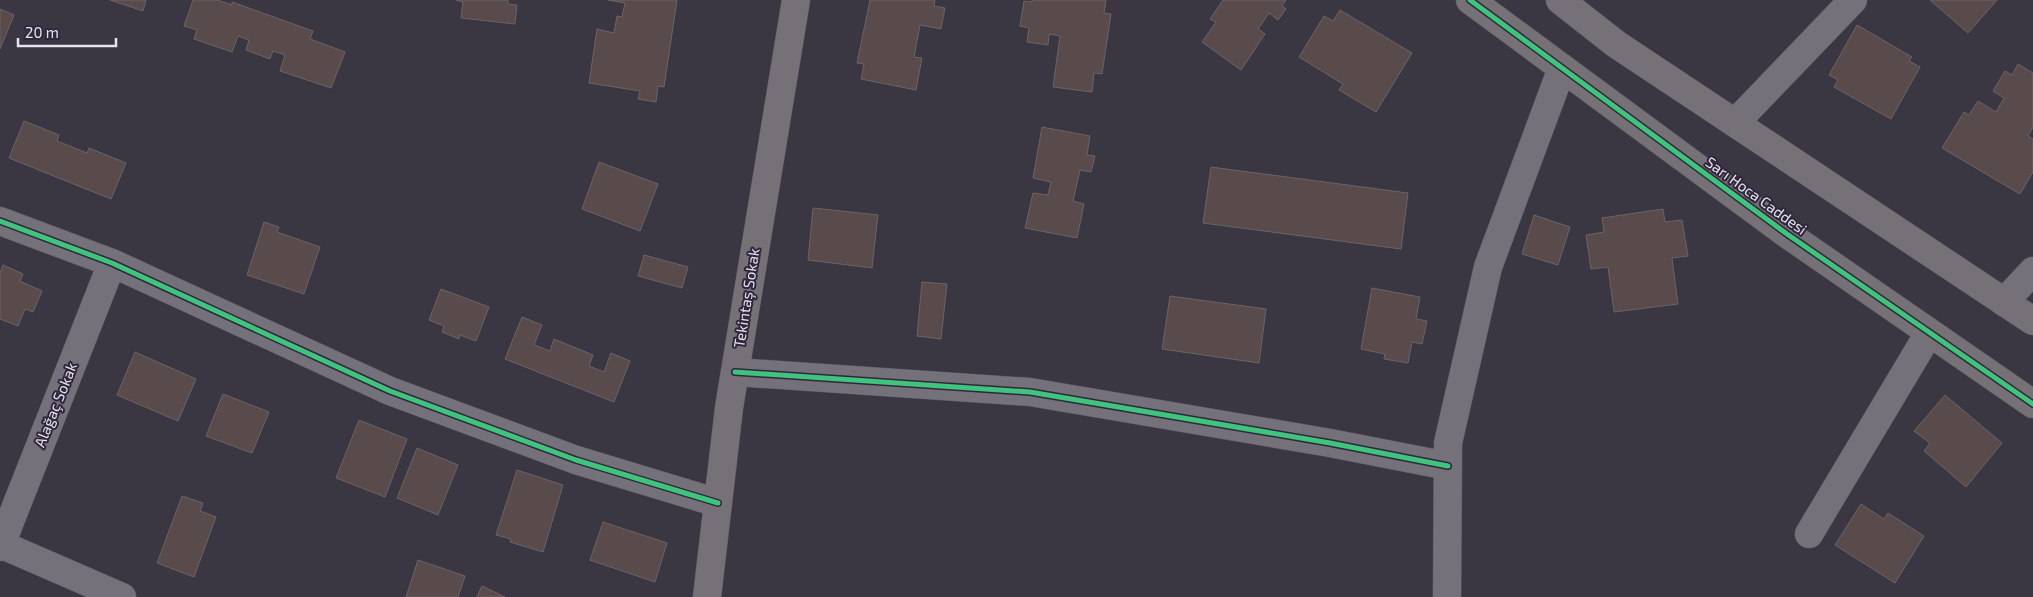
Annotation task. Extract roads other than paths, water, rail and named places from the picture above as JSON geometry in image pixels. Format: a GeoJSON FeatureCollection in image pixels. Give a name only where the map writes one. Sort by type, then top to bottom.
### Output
{"type":"FeatureCollection","features":[{"type":"Feature","properties":{"kind":"street","name":"Tekintaş Sokak"},"geometry":{"type":"LineString","coordinates":[[706,597],[735,372],[796,0]]}},
{"type":"Feature","properties":{"kind":"street","name":"Sarı Hoca Caddesi"},"geometry":{"type":"LineString","coordinates":[[1470,0],[1787,234],[2033,404]]}},
{"type":"Feature","properties":{"kind":"street"},"geometry":{"type":"LineString","coordinates":[[1560,0],[1616,44],[2033,321]]}},
{"type":"Feature","properties":{"kind":"street"},"geometry":{"type":"LineString","coordinates":[[1735,123],[1853,0]]}},
{"type":"Feature","properties":{"kind":"street"},"geometry":{"type":"LineString","coordinates":[[1447,597],[1448,443],[1488,267],[1562,68]]}},
{"type":"Feature","properties":{"kind":"street"},"geometry":{"type":"LineString","coordinates":[[0,221],[112,263],[390,391],[576,460],[718,503]]}},
{"type":"Feature","properties":{"kind":"street","name":"Alağaç Sokak"},"geometry":{"type":"LineString","coordinates":[[0,545],[112,263]]}},
{"type":"Feature","properties":{"kind":"street"},"geometry":{"type":"LineString","coordinates":[[2004,302],[2033,271]]}},
{"type":"Feature","properties":{"kind":"street"},"geometry":{"type":"LineString","coordinates":[[1809,534],[1929,333]]}},
{"type":"Feature","properties":{"kind":"street"},"geometry":{"type":"LineString","coordinates":[[735,372],[1030,392],[1330,443],[1448,466]]}},
{"type":"Feature","properties":{"kind":"street"},"geometry":{"type":"LineString","coordinates":[[0,545],[122,597]]}}]}
